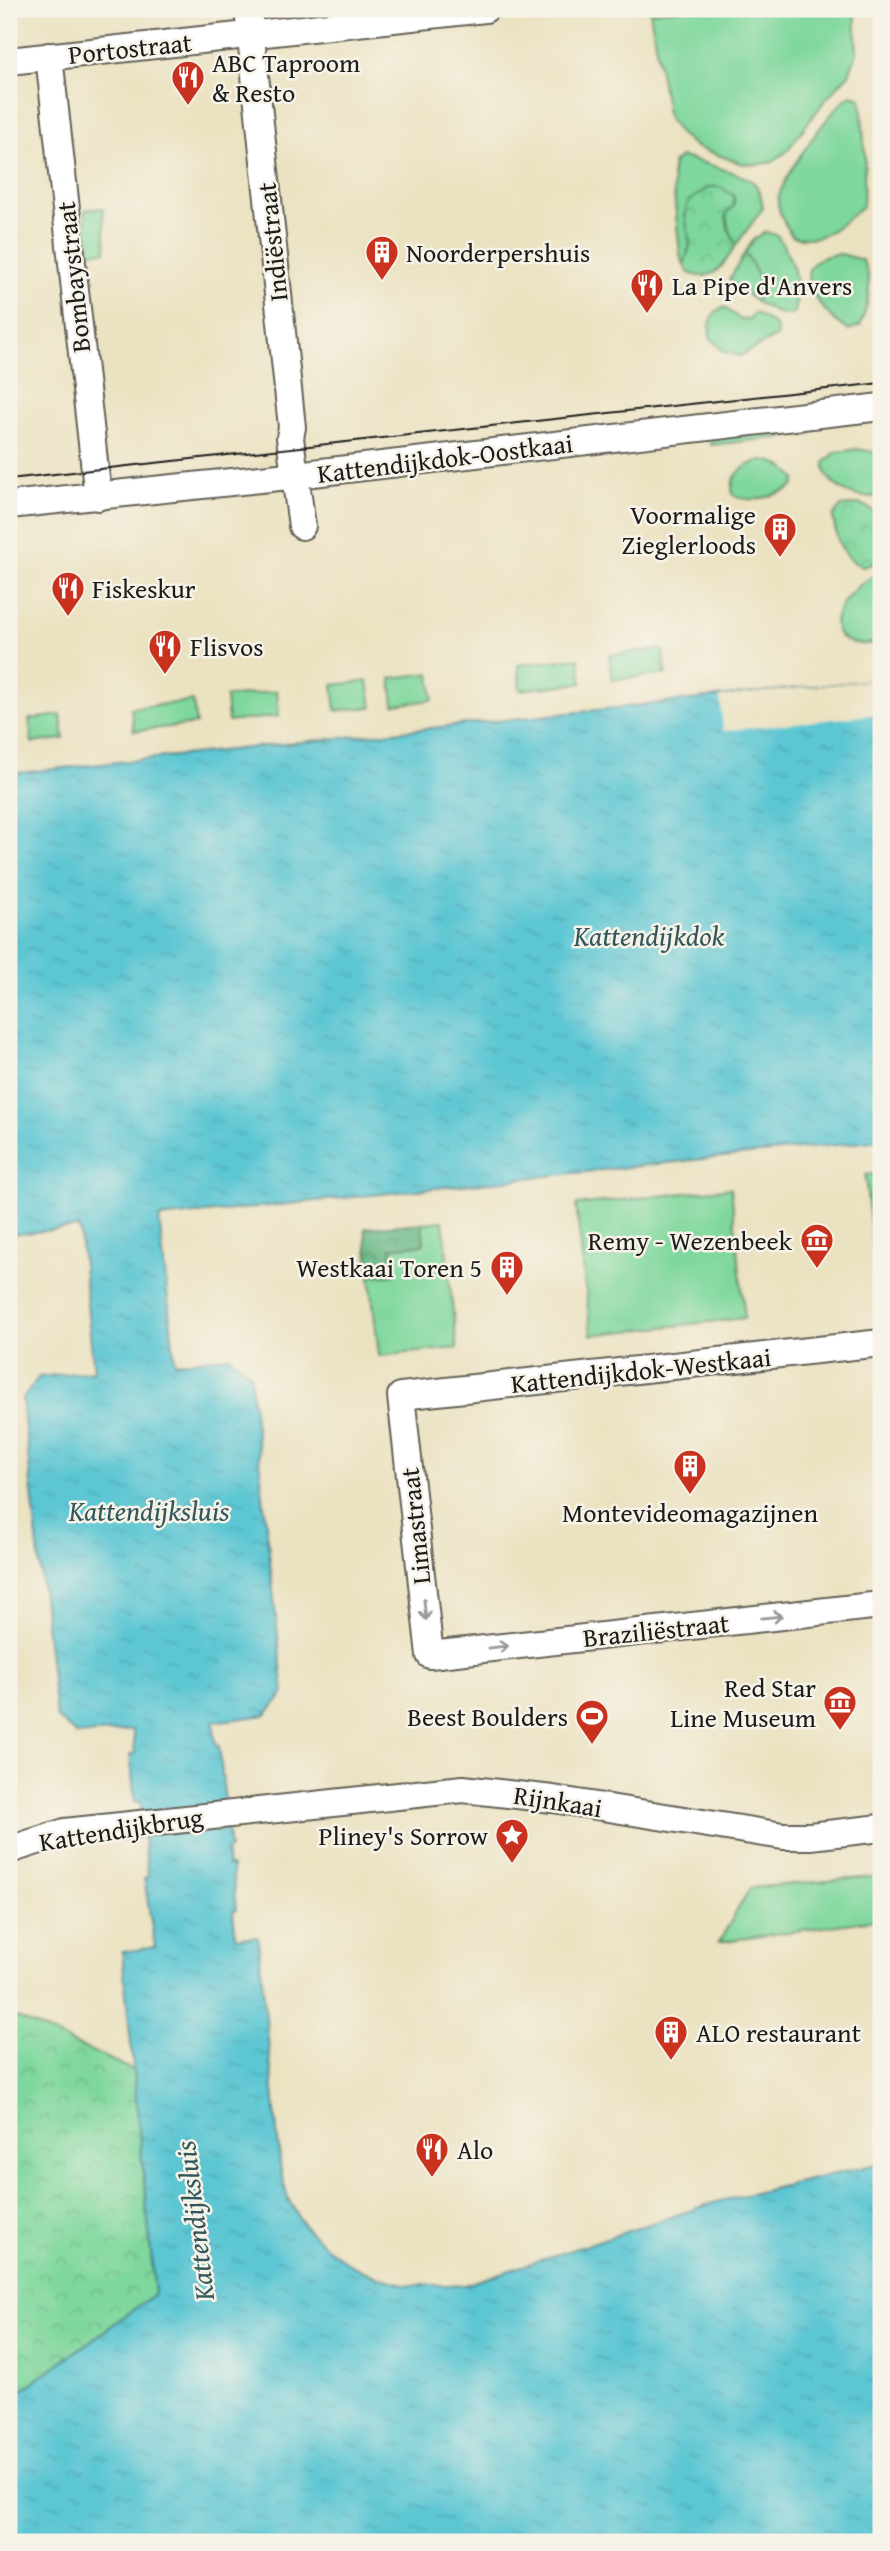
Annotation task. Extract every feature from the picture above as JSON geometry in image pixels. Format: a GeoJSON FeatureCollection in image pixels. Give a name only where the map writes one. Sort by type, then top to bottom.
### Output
{"type":"FeatureCollection","features":[{"type":"Feature","properties":{"kind":"street","name":"Portostraat"},"geometry":{"type":"LineString","coordinates":[[9,61],[249,22],[485,9]]}},
{"type":"Feature","properties":{"kind":"street","name":"Indiëstraat"},"geometry":{"type":"LineString","coordinates":[[249,22],[292,427],[290,438],[302,526]]}},
{"type":"Feature","properties":{"kind":"street","name":"Bombaystraat"},"geometry":{"type":"LineString","coordinates":[[49,56],[98,498]]}},
{"type":"Feature","properties":{"kind":"street","name":"Kattendijkdok-Oostkaai"},"geometry":{"type":"LineString","coordinates":[[9,505],[98,498],[881,407]]}},
{"type":"Feature","properties":{"kind":"street","name":"Kattendijkdok-Westkaai"},"geometry":{"type":"LineString","coordinates":[[401,1396],[881,1343]]}},
{"type":"Feature","properties":{"kind":"street","name":"Limastraat"},"geometry":{"type":"LineString","coordinates":[[401,1396],[430,1655]]}},
{"type":"Feature","properties":{"kind":"street","name":"Braziliëstraat"},"geometry":{"type":"LineString","coordinates":[[430,1655],[881,1605]]}},
{"type":"Feature","properties":{"kind":"street","name":"Rijnkaai"},"geometry":{"type":"LineString","coordinates":[[234,1813],[463,1789],[553,1799],[782,1836],[810,1836],[881,1828]]}},
{"type":"Feature","properties":{"kind":"street","name":"Kattendijkbrug"},"geometry":{"type":"LineString","coordinates":[[9,1850],[65,1832],[234,1813]]}},
{"type":"Feature","properties":{"kind":"green space"},"geometry":{"type":"Polygon","coordinates":[[[682,9],[855,9],[857,53],[849,74],[826,99],[786,152],[772,162],[756,165],[740,163],[696,147],[680,134],[668,119],[650,12],[682,9]]]}},
{"type":"Feature","properties":{"kind":"green space"},"geometry":{"type":"Polygon","coordinates":[[[851,95],[861,98],[865,157],[863,205],[839,226],[822,235],[813,238],[792,236],[779,210],[781,191],[808,144],[832,113],[851,95]]]}},
{"type":"Feature","properties":{"kind":"green space"},"geometry":{"type":"Polygon","coordinates":[[[681,157],[730,171],[753,182],[759,191],[763,208],[736,245],[728,228],[726,214],[734,205],[690,245],[684,265],[680,255],[672,173],[673,163],[681,157]]]}},
{"type":"Feature","properties":{"kind":"green space"},"geometry":{"type":"Polygon","coordinates":[[[709,187],[720,187],[734,196],[734,205],[726,214],[728,228],[736,245],[712,274],[697,276],[689,273],[684,265],[690,245],[685,215],[688,202],[709,187]]]}},
{"type":"Feature","properties":{"kind":"green space"},"geometry":{"type":"Polygon","coordinates":[[[103,208],[106,251],[89,252],[85,210],[103,208]]]}},
{"type":"Feature","properties":{"kind":"green space"},"geometry":{"type":"Polygon","coordinates":[[[765,232],[777,235],[791,263],[797,294],[793,315],[777,313],[756,302],[759,282],[745,253],[754,239],[765,232]]]}},
{"type":"Feature","properties":{"kind":"green space"},"geometry":{"type":"Polygon","coordinates":[[[745,253],[759,282],[756,302],[729,280],[745,253]]]}},
{"type":"Feature","properties":{"kind":"green space"},"geometry":{"type":"Polygon","coordinates":[[[841,254],[862,260],[869,284],[860,326],[848,330],[825,311],[816,299],[808,275],[812,265],[823,258],[841,254]]]}},
{"type":"Feature","properties":{"kind":"green space"},"geometry":{"type":"Polygon","coordinates":[[[724,307],[741,320],[750,319],[755,312],[776,326],[778,336],[740,356],[723,351],[710,338],[710,328],[713,316],[724,307]]]}},
{"type":"Feature","properties":{"kind":"green space"},"geometry":{"type":"Polygon","coordinates":[[[809,428],[810,434],[711,445],[711,438],[809,428]]]}},
{"type":"Feature","properties":{"kind":"green space"},"geometry":{"type":"Polygon","coordinates":[[[857,449],[881,453],[881,495],[863,496],[844,491],[830,479],[825,462],[836,452],[857,449]]]}},
{"type":"Feature","properties":{"kind":"green space"},"geometry":{"type":"Polygon","coordinates":[[[762,460],[777,464],[789,472],[796,479],[793,487],[755,499],[733,495],[733,482],[739,472],[762,460]]]}},
{"type":"Feature","properties":{"kind":"green space"},"geometry":{"type":"Polygon","coordinates":[[[861,504],[881,515],[881,561],[863,567],[845,553],[838,540],[833,517],[841,506],[861,504]]]}},
{"type":"Feature","properties":{"kind":"green space"},"geometry":{"type":"Polygon","coordinates":[[[881,571],[881,640],[864,644],[848,641],[841,637],[835,624],[840,607],[850,594],[881,571]]]}},
{"type":"Feature","properties":{"kind":"green space"},"geometry":{"type":"Polygon","coordinates":[[[663,649],[666,674],[612,680],[609,655],[663,649]]]}},
{"type":"Feature","properties":{"kind":"green space"},"geometry":{"type":"Polygon","coordinates":[[[579,658],[582,683],[520,690],[518,665],[579,658]]]}},
{"type":"Feature","properties":{"kind":"green space"},"geometry":{"type":"Polygon","coordinates":[[[430,673],[433,700],[394,705],[391,678],[430,673]]]}},
{"type":"Feature","properties":{"kind":"green space"},"geometry":{"type":"Polygon","coordinates":[[[368,681],[372,707],[336,711],[333,685],[368,681]]]}},
{"type":"Feature","properties":{"kind":"green space"},"geometry":{"type":"Polygon","coordinates":[[[277,691],[279,716],[228,722],[226,697],[277,691]]]}},
{"type":"Feature","properties":{"kind":"green space"},"geometry":{"type":"Polygon","coordinates":[[[193,701],[196,724],[134,731],[131,708],[193,701]]]}},
{"type":"Feature","properties":{"kind":"green space"},"geometry":{"type":"Polygon","coordinates":[[[61,715],[64,739],[32,743],[29,719],[61,715]]]}},
{"type":"Feature","properties":{"kind":"green space"},"geometry":{"type":"Polygon","coordinates":[[[881,1173],[881,1304],[879,1304],[865,1175],[881,1173]]]}},
{"type":"Feature","properties":{"kind":"green space"},"geometry":{"type":"Polygon","coordinates":[[[731,1188],[745,1318],[591,1335],[576,1205],[731,1188]]]}},
{"type":"Feature","properties":{"kind":"green space"},"geometry":{"type":"Polygon","coordinates":[[[443,1221],[457,1348],[379,1356],[370,1276],[394,1274],[391,1248],[424,1244],[422,1223],[443,1221]]]}},
{"type":"Feature","properties":{"kind":"green space"},"geometry":{"type":"Polygon","coordinates":[[[422,1223],[424,1244],[391,1248],[394,1274],[370,1276],[365,1228],[422,1223]]]}},
{"type":"Feature","properties":{"kind":"green space"},"geometry":{"type":"Polygon","coordinates":[[[881,1876],[881,1919],[719,1942],[750,1888],[881,1876]]]}},
{"type":"Feature","properties":{"kind":"green space"},"geometry":{"type":"Polygon","coordinates":[[[9,2014],[133,2070],[155,2294],[9,2400],[9,2014]]]}},
{"type":"Feature","properties":{"kind":"water"},"geometry":{"type":"Polygon","coordinates":[[[881,679],[881,1140],[159,1218],[175,1363],[229,1356],[250,1374],[284,1693],[266,1715],[213,1722],[216,1745],[219,1746],[230,1849],[226,1850],[228,1866],[232,1866],[236,1938],[258,1937],[281,2171],[288,2199],[305,2227],[349,2264],[376,2277],[409,2285],[465,2285],[716,2202],[881,2163],[881,2542],[9,2542],[9,2400],[155,2294],[122,1952],[155,1947],[144,1878],[148,1877],[140,1801],[135,1803],[130,1755],[135,1753],[133,1730],[77,1735],[56,1717],[22,1399],[39,1377],[94,1371],[79,1227],[9,1235],[9,774],[881,679]]]}},
{"type":"Feature","properties":{"kind":"pier"},"geometry":{"type":"Polygon","coordinates":[[[881,679],[881,714],[723,731],[720,697],[881,679]]]}},
{"type":"Feature","properties":{"kind":"tram line"},"geometry":{"type":"LineString","coordinates":[[9,479],[881,383]]}},
{"type":"Feature","properties":{"kind":"place","name":"ABC Taproom & Resto"},"geometry":{"type":"Point","coordinates":[188,107]}},
{"type":"Feature","properties":{"kind":"place","name":"Noorderpershuis"},"geometry":{"type":"Point","coordinates":[382,282]}},
{"type":"Feature","properties":{"kind":"place","name":"La Pipe d'Anvers"},"geometry":{"type":"Point","coordinates":[647,315]}},
{"type":"Feature","properties":{"kind":"place","name":"Voormalige Zieglerloods"},"geometry":{"type":"Point","coordinates":[780,559]}},
{"type":"Feature","properties":{"kind":"place","name":"Fiskeskur"},"geometry":{"type":"Point","coordinates":[68,618]}},
{"type":"Feature","properties":{"kind":"place","name":"Flisvos"},"geometry":{"type":"Point","coordinates":[165,676]}},
{"type":"Feature","properties":{"kind":"place","name":"Remy - Wezenbeek"},"geometry":{"type":"Point","coordinates":[817,1270]}},
{"type":"Feature","properties":{"kind":"place","name":"Westkaai Toren 5"},"geometry":{"type":"Point","coordinates":[507,1297]}},
{"type":"Feature","properties":{"kind":"place","name":"Montevideomagazijnen"},"geometry":{"type":"Point","coordinates":[690,1496]}},
{"type":"Feature","properties":{"kind":"place","name":"Red Star Line Museum"},"geometry":{"type":"Point","coordinates":[840,1732]}},
{"type":"Feature","properties":{"kind":"place","name":"Beest Boulders"},"geometry":{"type":"Point","coordinates":[592,1746]}},
{"type":"Feature","properties":{"kind":"place","name":"Pliney's Sorrow"},"geometry":{"type":"Point","coordinates":[512,1865]}},
{"type":"Feature","properties":{"kind":"place","name":"ALO restaurant"},"geometry":{"type":"Point","coordinates":[671,2062]}},
{"type":"Feature","properties":{"kind":"place","name":"Alo"},"geometry":{"type":"Point","coordinates":[432,2179]}},
{"type":"Feature","properties":{"kind":"water label","name":"Kattendijkdok"},"geometry":{"type":"Point","coordinates":[649,935]}},
{"type":"Feature","properties":{"kind":"water label","name":"Kattendijksluis"},"geometry":{"type":"Point","coordinates":[149,1510]}},
{"type":"Feature","properties":{"kind":"water label","name":"Kattendijksluis"},"geometry":{"type":"Point","coordinates":[194,2221]}}]}
